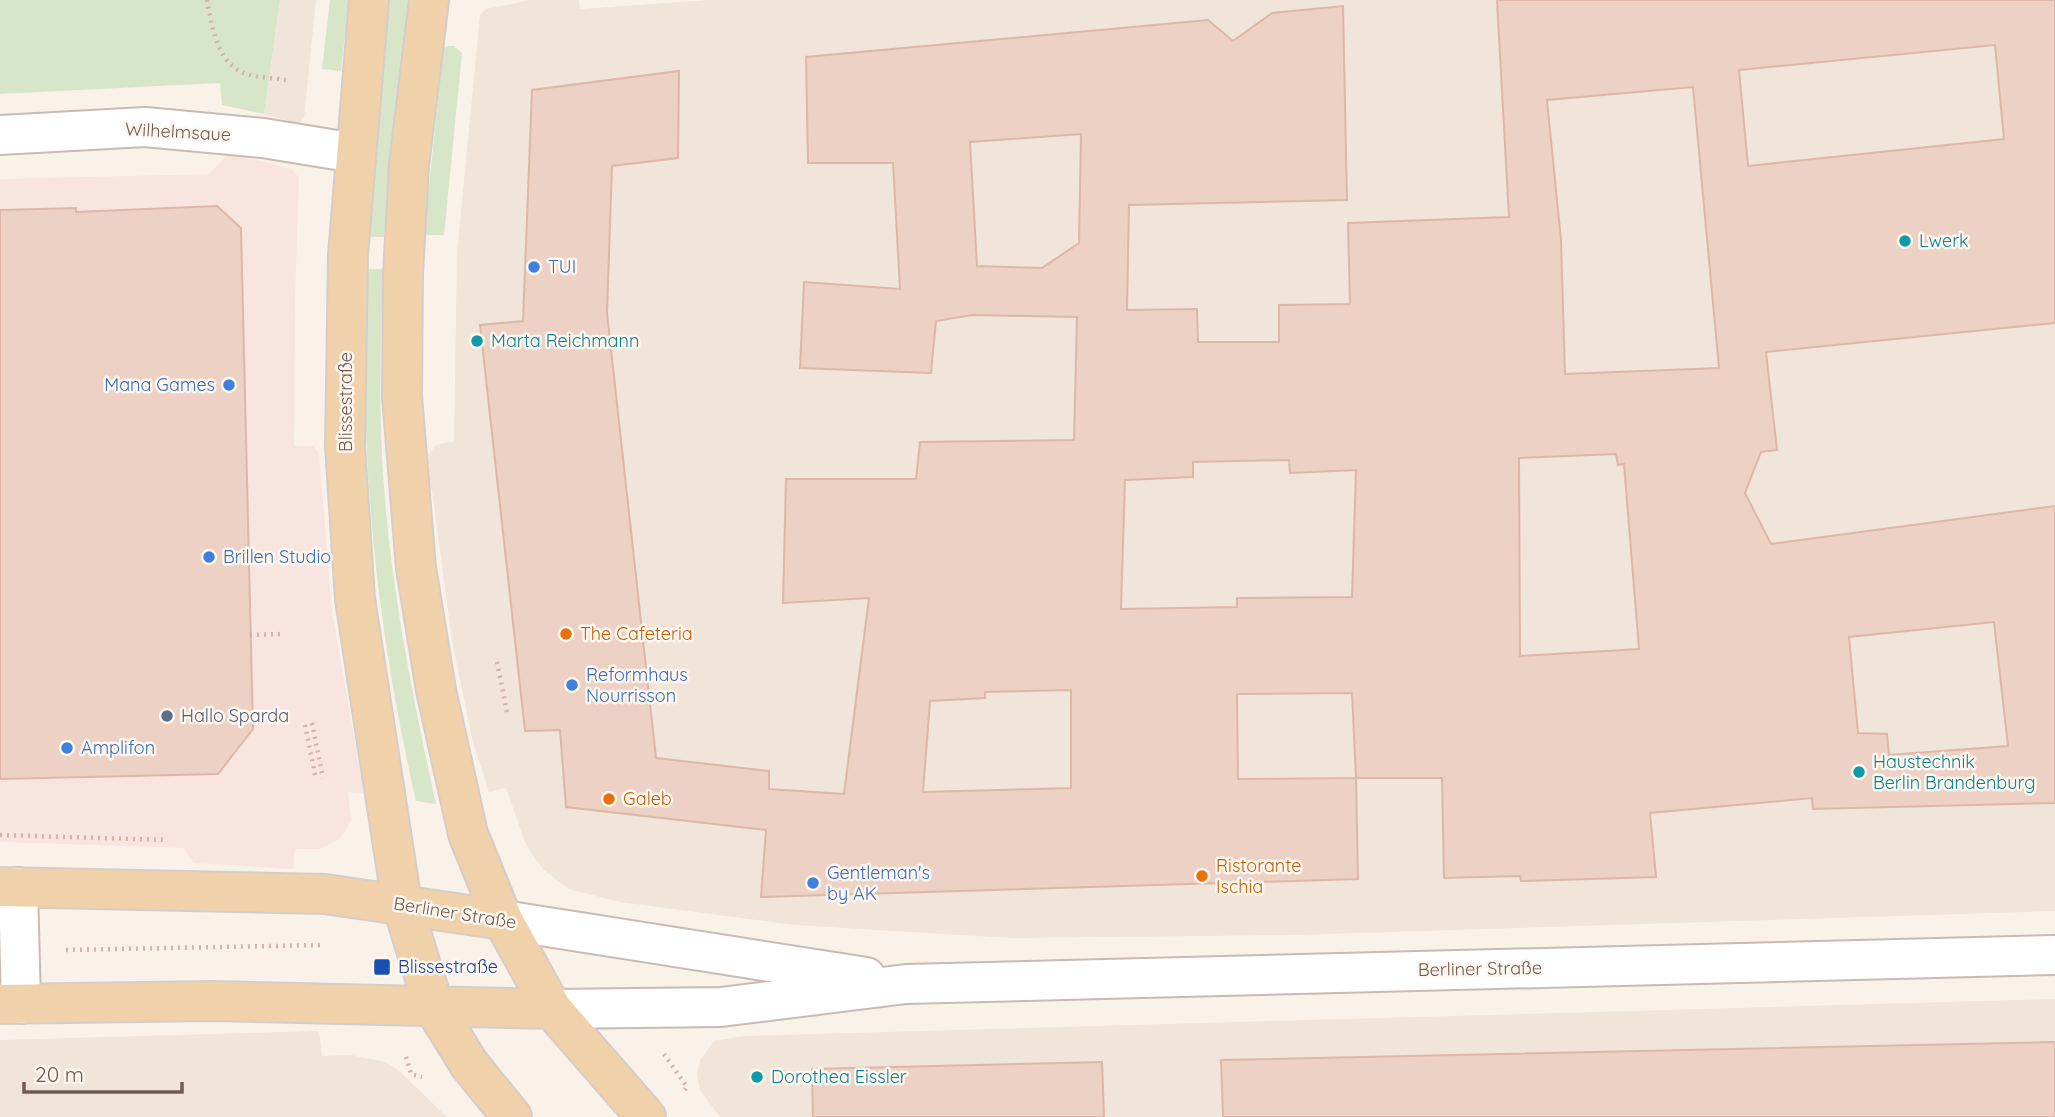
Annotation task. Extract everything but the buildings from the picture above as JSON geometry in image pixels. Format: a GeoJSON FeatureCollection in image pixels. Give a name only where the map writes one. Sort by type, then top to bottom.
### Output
{"type":"FeatureCollection","features":[{"type":"Feature","properties":{"kind":"main road","name":"Blissestraße"},"geometry":{"type":"LineString","coordinates":[[369,0],[348,255],[345,446],[354,585],[402,905],[434,1007],[469,1065],[512,1117]]}},
{"type":"Feature","properties":{"kind":"main road"},"geometry":{"type":"LineString","coordinates":[[429,0],[409,165],[403,254],[402,397],[419,582],[436,690],[468,834],[503,920],[551,1009],[646,1117]]}},
{"type":"Feature","properties":{"kind":"main road","name":"Berliner Straße"},"geometry":{"type":"LineString","coordinates":[[9,887],[302,893],[503,920]]}},
{"type":"Feature","properties":{"kind":"main road","name":"Berliner Straße"},"geometry":{"type":"LineString","coordinates":[[11,1004],[212,1001],[551,1009]]}},
{"type":"Feature","properties":{"kind":"street","name":"Wilhelmsaue"},"geometry":{"type":"LineString","coordinates":[[0,135],[145,127],[263,138],[355,153]]}},
{"type":"Feature","properties":{"kind":"street"},"geometry":{"type":"LineString","coordinates":[[9,887],[11,1004]]}},
{"type":"Feature","properties":{"kind":"street","name":"Berliner Straße"},"geometry":{"type":"LineString","coordinates":[[503,920],[906,984]]}},
{"type":"Feature","properties":{"kind":"street","name":"Berliner Straße"},"geometry":{"type":"LineString","coordinates":[[551,1009],[721,1007],[906,984],[2055,955]]}},
{"type":"Feature","properties":{"kind":"path"},"geometry":{"type":"LineString","coordinates":[[206,0],[214,33],[226,61],[246,74],[286,80]]}},
{"type":"Feature","properties":{"kind":"path"},"geometry":{"type":"LineString","coordinates":[[250,635],[282,634]]}},
{"type":"Feature","properties":{"kind":"path"},"geometry":{"type":"LineString","coordinates":[[496,662],[507,712]]}},
{"type":"Feature","properties":{"kind":"path"},"geometry":{"type":"LineString","coordinates":[[312,723],[323,778]]}},
{"type":"Feature","properties":{"kind":"path"},"geometry":{"type":"LineString","coordinates":[[305,725],[316,779]]}},
{"type":"Feature","properties":{"kind":"path"},"geometry":{"type":"LineString","coordinates":[[62,950],[332,944]]}},
{"type":"Feature","properties":{"kind":"shaded area"},"geometry":{"type":"Polygon","coordinates":[[[280,0],[316,0],[304,118],[299,123],[264,115],[280,0]]]}},
{"type":"Feature","properties":{"kind":"shaded area"},"geometry":{"type":"Polygon","coordinates":[[[531,0],[579,0],[580,9],[709,0],[2055,0],[2055,911],[1297,935],[1010,938],[795,925],[620,902],[569,889],[544,870],[536,860],[525,842],[506,788],[489,792],[473,743],[452,641],[432,491],[422,463],[436,445],[454,441],[457,253],[480,15],[486,9],[531,0]]]}},
{"type":"Feature","properties":{"kind":"shaded area"},"geometry":{"type":"Polygon","coordinates":[[[229,153],[292,169],[299,178],[294,446],[313,446],[319,453],[332,611],[364,793],[348,792],[351,820],[338,840],[320,849],[295,849],[293,869],[194,863],[183,848],[0,842],[0,179],[209,174],[229,153]]]}},
{"type":"Feature","properties":{"kind":"shaded area"},"geometry":{"type":"Polygon","coordinates":[[[2055,999],[2055,1117],[720,1117],[700,1090],[697,1075],[700,1060],[714,1041],[742,1036],[2055,999]]]}},
{"type":"Feature","properties":{"kind":"shaded area"},"geometry":{"type":"Polygon","coordinates":[[[319,1031],[322,1056],[351,1055],[385,1062],[397,1069],[447,1117],[0,1117],[0,1040],[319,1031]]]}},
{"type":"Feature","properties":{"kind":"green space"},"geometry":{"type":"Polygon","coordinates":[[[0,0],[280,0],[264,114],[222,105],[220,83],[0,94],[0,0]]]}},
{"type":"Feature","properties":{"kind":"green space"},"geometry":{"type":"Polygon","coordinates":[[[330,0],[349,0],[341,71],[322,69],[330,0]]]}},
{"type":"Feature","properties":{"kind":"green space"},"geometry":{"type":"Polygon","coordinates":[[[388,0],[409,0],[384,237],[369,237],[388,0]]]}},
{"type":"Feature","properties":{"kind":"green space"},"geometry":{"type":"Polygon","coordinates":[[[454,46],[462,53],[444,235],[424,235],[443,49],[454,46]]]}},
{"type":"Feature","properties":{"kind":"green space"},"geometry":{"type":"Polygon","coordinates":[[[368,269],[383,269],[382,456],[389,544],[402,632],[436,804],[416,801],[390,670],[380,603],[365,403],[368,269]]]}},
{"type":"Feature","properties":{"kind":"place","name":"Lwerk"},"geometry":{"type":"Point","coordinates":[1905,241]}},
{"type":"Feature","properties":{"kind":"place","name":"TUI"},"geometry":{"type":"Point","coordinates":[534,267]}},
{"type":"Feature","properties":{"kind":"place","name":"Marta Reichmann"},"geometry":{"type":"Point","coordinates":[477,341]}},
{"type":"Feature","properties":{"kind":"place","name":"Mana Games"},"geometry":{"type":"Point","coordinates":[229,385]}},
{"type":"Feature","properties":{"kind":"place","name":"Brillen Studio"},"geometry":{"type":"Point","coordinates":[209,557]}},
{"type":"Feature","properties":{"kind":"place","name":"The Cafeteria"},"geometry":{"type":"Point","coordinates":[566,634]}},
{"type":"Feature","properties":{"kind":"place","name":"Reformhaus Nourrisson"},"geometry":{"type":"Point","coordinates":[572,685]}},
{"type":"Feature","properties":{"kind":"place","name":"Hallo Sparda"},"geometry":{"type":"Point","coordinates":[167,716]}},
{"type":"Feature","properties":{"kind":"place","name":"Amplifon"},"geometry":{"type":"Point","coordinates":[67,748]}},
{"type":"Feature","properties":{"kind":"place","name":"Haustechnik Berlin Brandenburg"},"geometry":{"type":"Point","coordinates":[1859,772]}},
{"type":"Feature","properties":{"kind":"place","name":"Galeb"},"geometry":{"type":"Point","coordinates":[609,799]}},
{"type":"Feature","properties":{"kind":"place","name":"Ristorante Ischia"},"geometry":{"type":"Point","coordinates":[1202,876]}},
{"type":"Feature","properties":{"kind":"place","name":"Gentleman's by AK"},"geometry":{"type":"Point","coordinates":[813,883]}},
{"type":"Feature","properties":{"kind":"place","name":"Blissestraße"},"geometry":{"type":"Point","coordinates":[382,967]}},
{"type":"Feature","properties":{"kind":"place","name":"Dorothea Eissler"},"geometry":{"type":"Point","coordinates":[757,1077]}}]}
